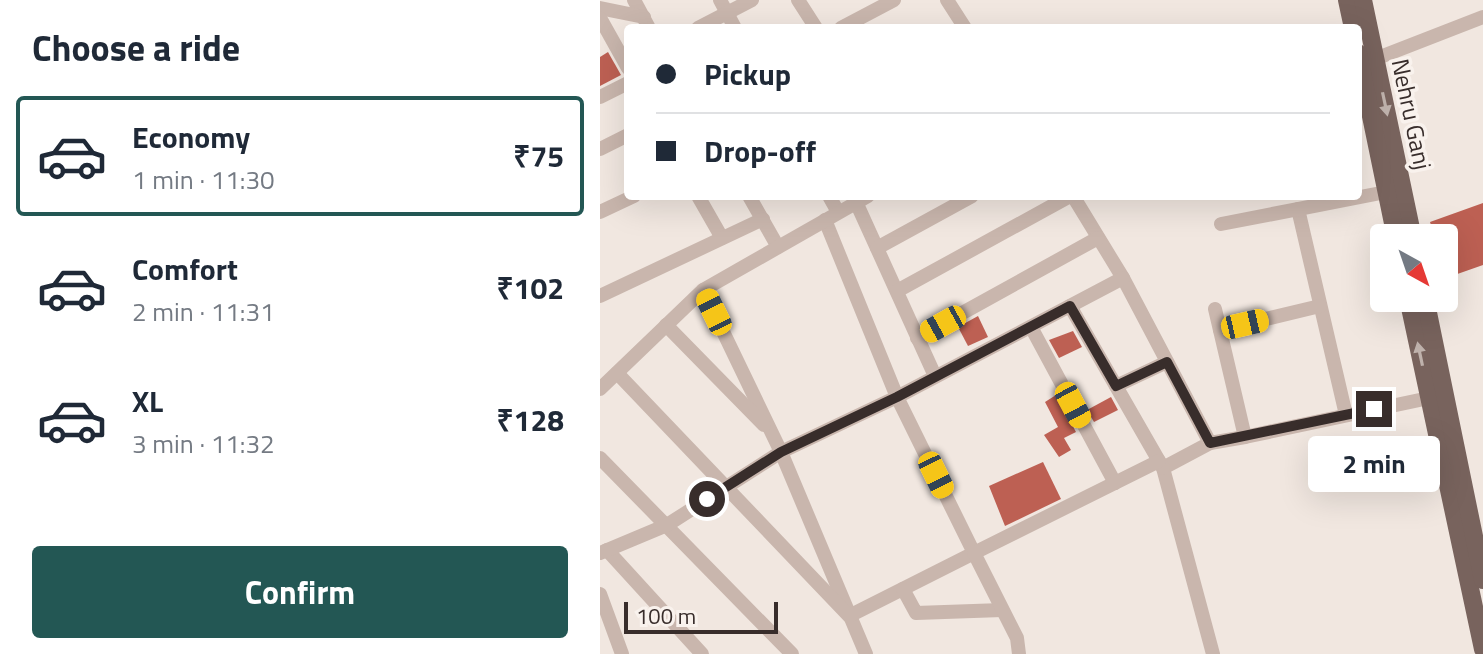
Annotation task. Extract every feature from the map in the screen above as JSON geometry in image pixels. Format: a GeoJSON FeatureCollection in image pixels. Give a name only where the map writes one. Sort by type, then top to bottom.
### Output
{"type":"FeatureCollection","features":[{"type":"Feature","properties":{"kind":"main road"},"geometry":{"type":"LineString","coordinates":[[1347,0],[1352,24]]}},
{"type":"Feature","properties":{"kind":"main road","name":"Nehru Ganj"},"geometry":{"type":"LineString","coordinates":[[1363,0],[1367,56],[1393,224]]}},
{"type":"Feature","properties":{"kind":"main road","name":"Nehru Ganj"},"geometry":{"type":"LineString","coordinates":[[1367,56],[1409,224]]}},
{"type":"Feature","properties":{"kind":"main road"},"geometry":{"type":"LineString","coordinates":[[1411,312],[1483,649]]}},
{"type":"Feature","properties":{"kind":"main road"},"geometry":{"type":"LineString","coordinates":[[1428,312],[1483,580]]}},
{"type":"Feature","properties":{"kind":"street"},"geometry":{"type":"LineString","coordinates":[[634,0],[646,23]]}},
{"type":"Feature","properties":{"kind":"street"},"geometry":{"type":"LineString","coordinates":[[703,24],[723,6],[752,0]]}},
{"type":"Feature","properties":{"kind":"street"},"geometry":{"type":"LineString","coordinates":[[798,0],[813,24]]}},
{"type":"Feature","properties":{"kind":"street"},"geometry":{"type":"LineString","coordinates":[[849,24],[894,0]]}},
{"type":"Feature","properties":{"kind":"street"},"geometry":{"type":"LineString","coordinates":[[947,0],[959,24]]}},
{"type":"Feature","properties":{"kind":"street"},"geometry":{"type":"LineString","coordinates":[[723,6],[733,24]]}},
{"type":"Feature","properties":{"kind":"street"},"geometry":{"type":"LineString","coordinates":[[600,8],[646,23]]}},
{"type":"Feature","properties":{"kind":"street"},"geometry":{"type":"LineString","coordinates":[[1367,56],[1483,17]]}},
{"type":"Feature","properties":{"kind":"street"},"geometry":{"type":"LineString","coordinates":[[600,18],[607,43],[624,63]]}},
{"type":"Feature","properties":{"kind":"street"},"geometry":{"type":"LineString","coordinates":[[600,97],[624,85]]}},
{"type":"Feature","properties":{"kind":"street"},"geometry":{"type":"LineString","coordinates":[[600,149],[624,137]]}},
{"type":"Feature","properties":{"kind":"street"},"geometry":{"type":"LineString","coordinates":[[1362,196],[1386,192]]}},
{"type":"Feature","properties":{"kind":"street"},"geometry":{"type":"LineString","coordinates":[[600,195],[603,210],[625,200]]}},
{"type":"Feature","properties":{"kind":"street"},"geometry":{"type":"LineString","coordinates":[[700,200],[722,238]]}},
{"type":"Feature","properties":{"kind":"street"},"geometry":{"type":"LineString","coordinates":[[751,200],[778,247]]}},
{"type":"Feature","properties":{"kind":"street"},"geometry":{"type":"LineString","coordinates":[[831,200],[838,212]]}},
{"type":"Feature","properties":{"kind":"street"},"geometry":{"type":"LineString","coordinates":[[600,389],[703,290],[860,200]]}},
{"type":"Feature","properties":{"kind":"street"},"geometry":{"type":"LineString","coordinates":[[862,200],[877,248],[935,376]]}},
{"type":"Feature","properties":{"kind":"street"},"geometry":{"type":"LineString","coordinates":[[877,248],[965,200]]}},
{"type":"Feature","properties":{"kind":"street"},"geometry":{"type":"LineString","coordinates":[[897,291],[1065,200]]}},
{"type":"Feature","properties":{"kind":"street"},"geometry":{"type":"LineString","coordinates":[[1074,200],[1123,278],[1210,443]]}},
{"type":"Feature","properties":{"kind":"street"},"geometry":{"type":"LineString","coordinates":[[1221,224],[1333,200]]}},
{"type":"Feature","properties":{"kind":"street"},"geometry":{"type":"LineString","coordinates":[[1307,204],[1320,306],[1346,415]]}},
{"type":"Feature","properties":{"kind":"street"},"geometry":{"type":"LineString","coordinates":[[600,296],[763,219]]}},
{"type":"Feature","properties":{"kind":"street"},"geometry":{"type":"LineString","coordinates":[[825,220],[897,397],[1017,638],[1019,654]]}},
{"type":"Feature","properties":{"kind":"street"},"geometry":{"type":"LineString","coordinates":[[917,338],[1098,238]]}},
{"type":"Feature","properties":{"kind":"street"},"geometry":{"type":"LineString","coordinates":[[702,654],[604,552],[667,525],[781,452],[897,397],[1123,278]]}},
{"type":"Feature","properties":{"kind":"street"},"geometry":{"type":"LineString","coordinates":[[703,290],[781,452],[866,654]]}},
{"type":"Feature","properties":{"kind":"street"},"geometry":{"type":"LineString","coordinates":[[1070,306],[1161,464],[1213,654]]}},
{"type":"Feature","properties":{"kind":"street"},"geometry":{"type":"LineString","coordinates":[[1220,330],[1320,306]]}},
{"type":"Feature","properties":{"kind":"street"},"geometry":{"type":"LineString","coordinates":[[1215,309],[1245,437]]}},
{"type":"Feature","properties":{"kind":"street"},"geometry":{"type":"LineString","coordinates":[[666,325],[772,434]]}},
{"type":"Feature","properties":{"kind":"street"},"geometry":{"type":"LineString","coordinates":[[1031,327],[1115,483]]}},
{"type":"Feature","properties":{"kind":"street"},"geometry":{"type":"LineString","coordinates":[[1116,386],[1167,362]]}},
{"type":"Feature","properties":{"kind":"street"},"geometry":{"type":"LineString","coordinates":[[617,373],[728,485],[849,616]]}},
{"type":"Feature","properties":{"kind":"street"},"geometry":{"type":"LineString","coordinates":[[849,616],[1115,483],[1210,443],[1429,398]]}},
{"type":"Feature","properties":{"kind":"street"},"geometry":{"type":"LineString","coordinates":[[600,458],[792,654]]}},
{"type":"Feature","properties":{"kind":"street"},"geometry":{"type":"LineString","coordinates":[[903,589],[916,613],[1002,610]]}},
{"type":"Feature","properties":{"kind":"street"},"geometry":{"type":"LineString","coordinates":[[600,594],[622,654]]}},
{"type":"Feature","properties":{"kind":"building"},"geometry":{"type":"Polygon","coordinates":[[[608,52],[621,75],[600,86],[600,57],[608,52]]]}},
{"type":"Feature","properties":{"kind":"building"},"geometry":{"type":"Polygon","coordinates":[[[1483,203],[1483,265],[1458,274],[1458,224],[1430,222],[1483,203]]]}},
{"type":"Feature","properties":{"kind":"building"},"geometry":{"type":"Polygon","coordinates":[[[978,316],[988,337],[968,346],[958,327],[978,316]]]}},
{"type":"Feature","properties":{"kind":"building"},"geometry":{"type":"Polygon","coordinates":[[[1073,331],[1082,347],[1059,358],[1049,340],[1073,331]]]}},
{"type":"Feature","properties":{"kind":"building"},"geometry":{"type":"Polygon","coordinates":[[[1056,395],[1076,432],[1064,438],[1071,450],[1059,457],[1044,435],[1058,427],[1045,402],[1056,395]]]}},
{"type":"Feature","properties":{"kind":"building"},"geometry":{"type":"Polygon","coordinates":[[[1111,397],[1118,410],[1094,422],[1087,410],[1111,397]]]}},
{"type":"Feature","properties":{"kind":"building"},"geometry":{"type":"Polygon","coordinates":[[[1043,462],[1061,499],[1005,526],[989,486],[1043,462]]]}},
{"type":"Feature","properties":{"kind":"route"},"geometry":{"type":"LineString","coordinates":[[707,499],[781,452],[897,397],[1070,306],[1116,386],[1167,362],[1210,443],[1374,409]]}}]}
